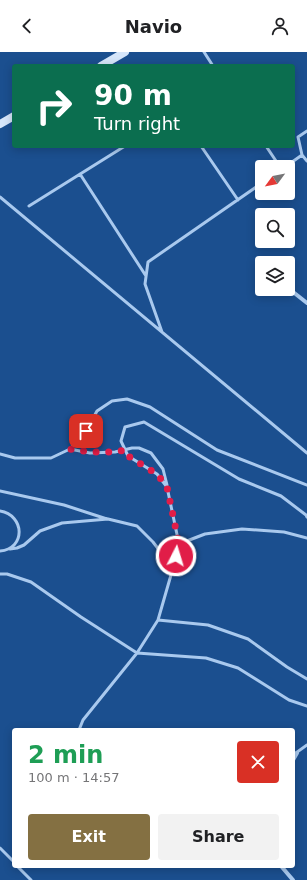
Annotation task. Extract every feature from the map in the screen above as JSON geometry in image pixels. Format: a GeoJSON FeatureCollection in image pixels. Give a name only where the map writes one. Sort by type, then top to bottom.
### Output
{"type":"FeatureCollection","features":[{"type":"Feature","properties":{"kind":"street"},"geometry":{"type":"LineString","coordinates":[[104,64],[125,52]]}},
{"type":"Feature","properties":{"kind":"street"},"geometry":{"type":"LineString","coordinates":[[0,124],[12,117]]}},
{"type":"Feature","properties":{"kind":"street"},"geometry":{"type":"LineString","coordinates":[[295,294],[307,303]]}},
{"type":"Feature","properties":{"kind":"street"},"geometry":{"type":"LineString","coordinates":[[284,868],[293,880]]}},
{"type":"Feature","properties":{"kind":"lane"},"geometry":{"type":"LineString","coordinates":[[204,52],[212,64]]}},
{"type":"Feature","properties":{"kind":"lane"},"geometry":{"type":"LineString","coordinates":[[307,132],[298,137],[302,155],[307,161]]}},
{"type":"Feature","properties":{"kind":"lane"},"geometry":{"type":"LineString","coordinates":[[29,206],[122,148]]}},
{"type":"Feature","properties":{"kind":"lane"},"geometry":{"type":"LineString","coordinates":[[202,148],[238,200]]}},
{"type":"Feature","properties":{"kind":"lane"},"geometry":{"type":"LineString","coordinates":[[267,148],[275,160]]}},
{"type":"Feature","properties":{"kind":"lane"},"geometry":{"type":"LineString","coordinates":[[295,160],[302,155]]}},
{"type":"Feature","properties":{"kind":"lane"},"geometry":{"type":"LineString","coordinates":[[80,174],[146,276]]}},
{"type":"Feature","properties":{"kind":"lane"},"geometry":{"type":"LineString","coordinates":[[163,334],[145,284],[148,262],[255,188]]}},
{"type":"Feature","properties":{"kind":"lane"},"geometry":{"type":"LineString","coordinates":[[0,197],[307,453]]}},
{"type":"Feature","properties":{"kind":"lane"},"geometry":{"type":"LineString","coordinates":[[0,454],[15,458],[51,458],[70,449],[86,431],[97,411],[112,401],[127,399],[150,407],[217,450],[307,485]]}},
{"type":"Feature","properties":{"kind":"lane"},"geometry":{"type":"LineString","coordinates":[[167,487],[157,474],[128,456],[121,441],[125,427],[144,422],[239,479],[280,496],[306,514],[307,517]]}},
{"type":"Feature","properties":{"kind":"lane"},"geometry":{"type":"LineString","coordinates":[[70,449],[90,452],[115,452],[139,448],[151,453],[163,469],[179,544],[158,620],[137,653],[83,720],[80,728]]}},
{"type":"Feature","properties":{"kind":"lane"},"geometry":{"type":"LineString","coordinates":[[0,491],[64,506],[137,526],[153,542],[173,568]]}},
{"type":"Feature","properties":{"kind":"lane"},"geometry":{"type":"LineString","coordinates":[[0,511],[7,512],[13,516],[19,527],[18,539],[10,549]]}},
{"type":"Feature","properties":{"kind":"lane"},"geometry":{"type":"LineString","coordinates":[[0,551],[17,548],[24,545],[40,531],[62,523],[108,519]]}},
{"type":"Feature","properties":{"kind":"lane"},"geometry":{"type":"LineString","coordinates":[[179,544],[205,534],[242,529],[284,532],[307,538]]}},
{"type":"Feature","properties":{"kind":"lane"},"geometry":{"type":"LineString","coordinates":[[0,574],[7,574],[31,582],[81,617],[137,653],[206,658],[238,668],[289,700],[307,706]]}},
{"type":"Feature","properties":{"kind":"lane"},"geometry":{"type":"LineString","coordinates":[[158,620],[208,625],[248,639],[288,667],[307,678]]}},
{"type":"Feature","properties":{"kind":"lane"},"geometry":{"type":"LineString","coordinates":[[295,754],[307,745]]}},
{"type":"Feature","properties":{"kind":"lane"},"geometry":{"type":"LineString","coordinates":[[0,848],[12,860]]}},
{"type":"Feature","properties":{"kind":"lane"},"geometry":{"type":"LineString","coordinates":[[19,868],[31,880]]}},
{"type":"Feature","properties":{"kind":"route"},"geometry":{"type":"LineString","coordinates":[[86,431],[70,449],[90,452],[115,452],[125,450],[128,456],[157,474],[167,487],[179,544],[176,556]]}}]}
